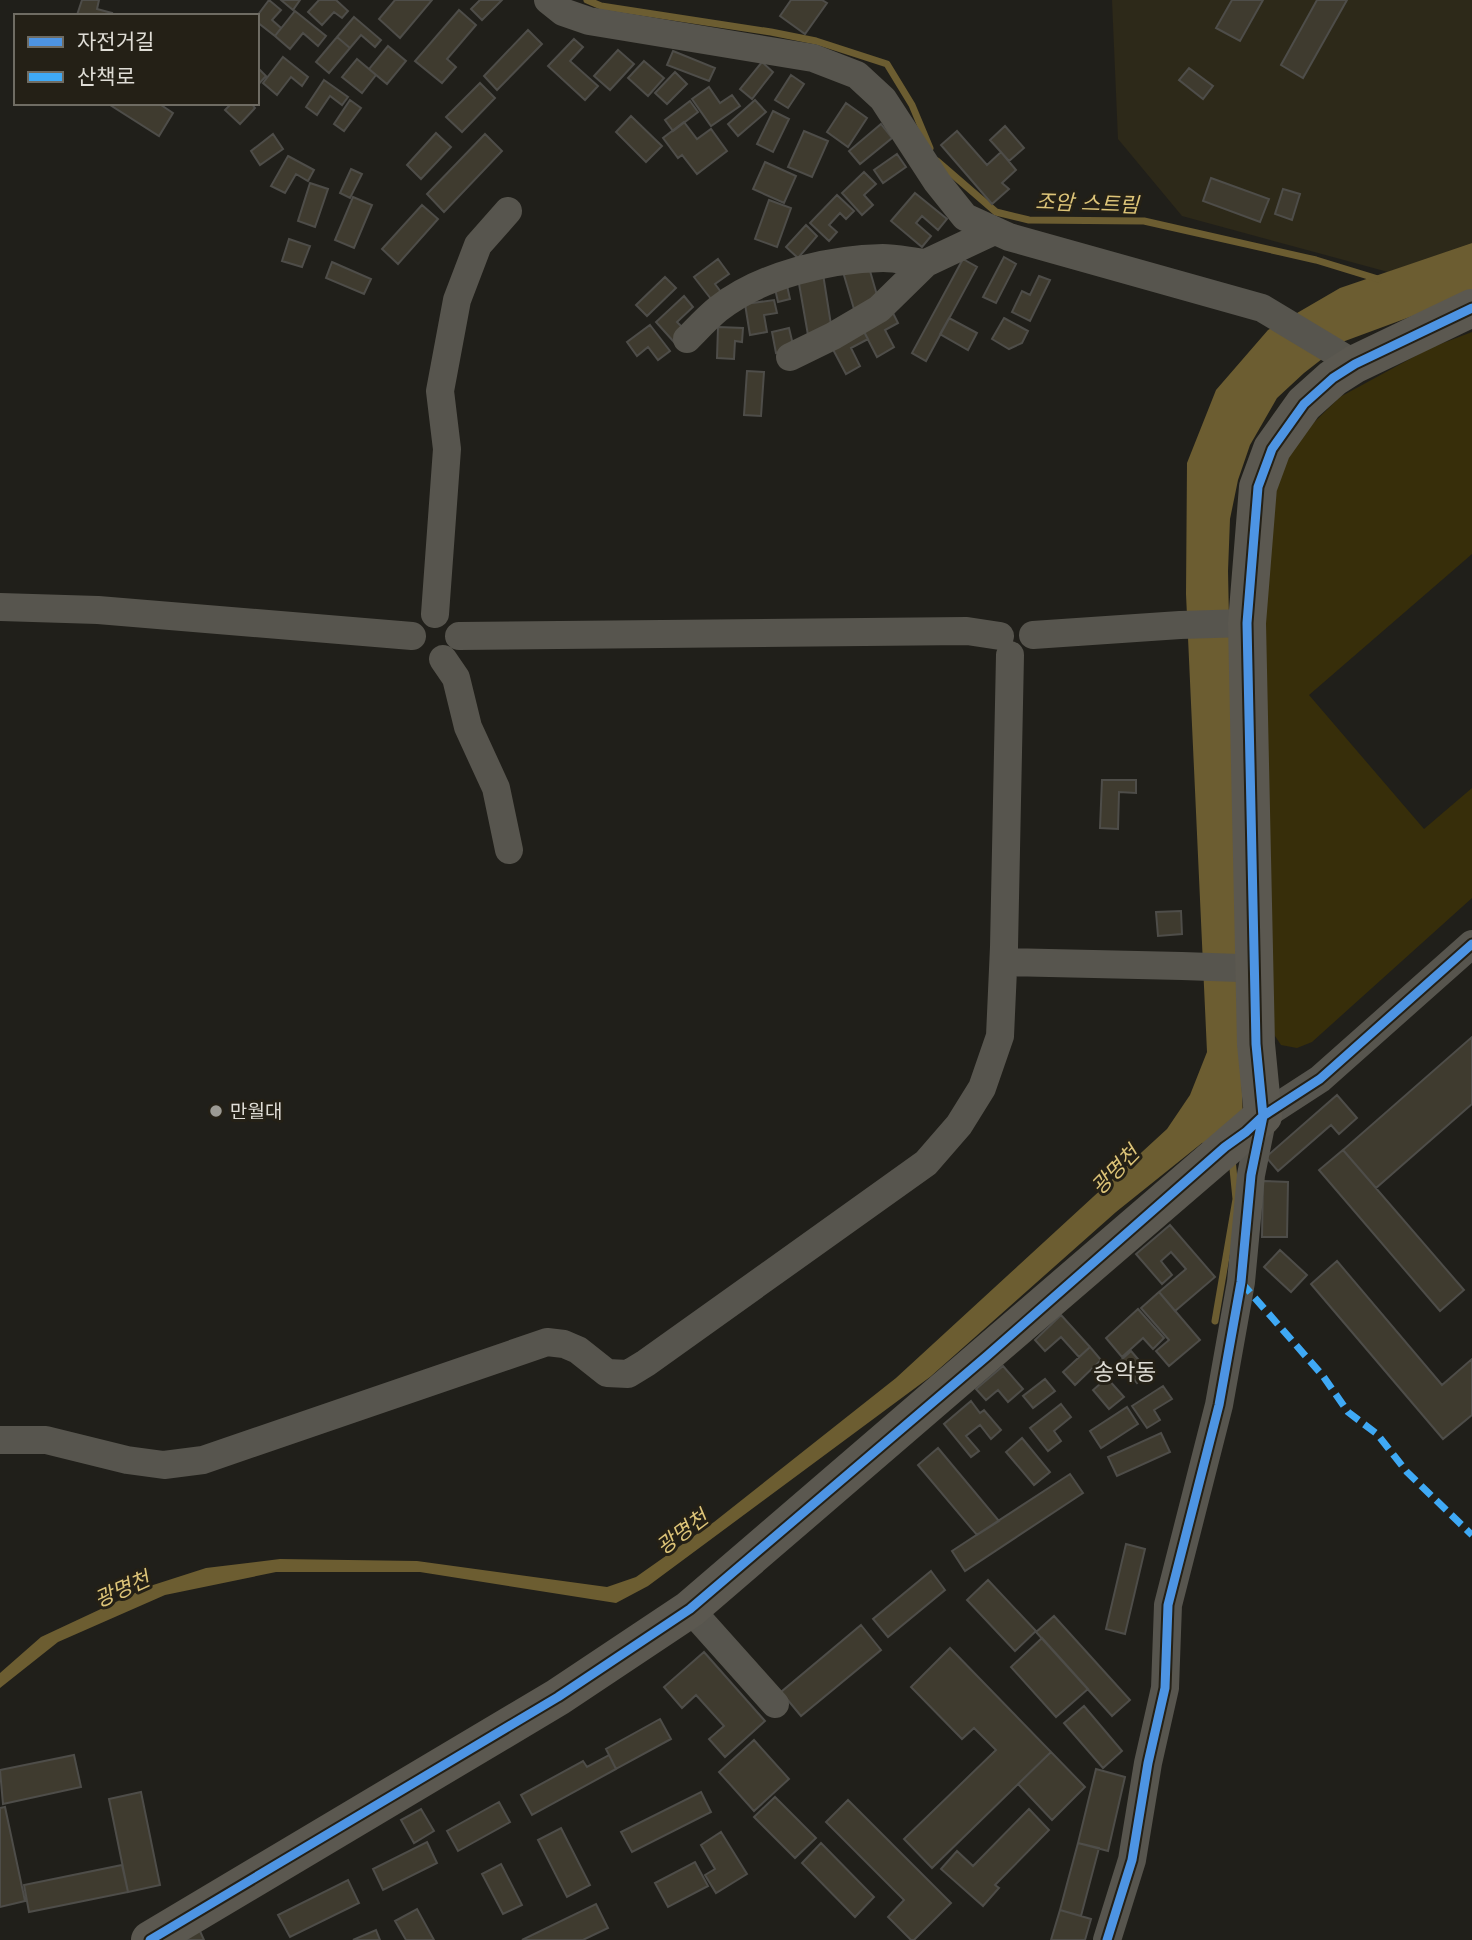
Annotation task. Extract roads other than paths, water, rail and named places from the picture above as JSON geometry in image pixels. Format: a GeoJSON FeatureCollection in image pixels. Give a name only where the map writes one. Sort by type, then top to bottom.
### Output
{"type":"FeatureCollection","features":[{"type":"Feature","properties":{"kind":"street"},"geometry":{"type":"LineString","coordinates":[[548,0],[563,12],[589,21],[813,58],[857,75],[883,99],[937,182],[965,217],[1009,237],[1262,308],[1345,358]]}},
{"type":"Feature","properties":{"kind":"street"},"geometry":{"type":"LineString","coordinates":[[435,614],[446,449],[440,391],[457,300],[478,245],[508,211]]}},
{"type":"Feature","properties":{"kind":"street"},"geometry":{"type":"LineString","coordinates":[[790,357],[879,309],[926,263],[994,230]]}},
{"type":"Feature","properties":{"kind":"street"},"geometry":{"type":"LineString","coordinates":[[687,339],[719,308],[764,281],[798,271],[859,260],[886,258],[926,263]]}},
{"type":"Feature","properties":{"kind":"street"},"geometry":{"type":"LineString","coordinates":[[1107,1940],[1132,1860],[1148,1763],[1165,1688],[1168,1605],[1219,1405],[1241,1282],[1251,1175],[1244,1132],[1256,1044],[1248,970],[1237,623],[1258,487],[1272,449],[1304,404],[1333,378],[1345,358],[1472,308]]}},
{"type":"Feature","properties":{"kind":"street"},"geometry":{"type":"LineString","coordinates":[[0,607],[98,610],[296,624],[412,636]]}},
{"type":"Feature","properties":{"kind":"street"},"geometry":{"type":"LineString","coordinates":[[509,850],[496,788],[468,727],[456,678],[451,648],[455,622],[443,614],[429,614],[417,622],[412,636],[417,650],[428,658],[451,648],[967,631],[1005,645]]}},
{"type":"Feature","properties":{"kind":"street"},"geometry":{"type":"LineString","coordinates":[[0,1440],[46,1440],[127,1460],[164,1465],[203,1460],[548,1342],[564,1344],[578,1350],[607,1373],[628,1374],[926,1163],[958,1125],[982,1088],[1000,1037],[1004,962],[1005,645],[1009,624],[1024,624],[1033,635],[1237,623]]}},
{"type":"Feature","properties":{"kind":"street"},"geometry":{"type":"LineString","coordinates":[[150,1940],[558,1697],[690,1609],[1244,1132],[1320,1079],[1472,944]]}},
{"type":"Feature","properties":{"kind":"street"},"geometry":{"type":"LineString","coordinates":[[1004,962],[1089,962],[1248,970]]}},
{"type":"Feature","properties":{"kind":"street"},"geometry":{"type":"LineString","coordinates":[[690,1609],[775,1704]]}},
{"type":"Feature","properties":{"kind":"waterway","name":"조암 스트림"},"geometry":{"type":"LineString","coordinates":[[587,0],[601,6],[816,41],[887,64],[912,105],[930,148]]}},
{"type":"Feature","properties":{"kind":"waterway","name":"조암 스트림"},"geometry":{"type":"LineString","coordinates":[[937,161],[996,212],[1029,220],[1144,221],[1316,260],[1378,279]]}},
{"type":"Feature","properties":{"kind":"waterway"},"geometry":{"type":"LineString","coordinates":[[1215,1321],[1236,1199],[1232,1159]]}},
{"type":"Feature","properties":{"kind":"place","name":"만월대"},"geometry":{"type":"Point","coordinates":[216,1111]}},
{"type":"Feature","properties":{"kind":"district","name":"송악동"},"geometry":{"type":"Point","coordinates":[1125,1372]}},
{"type":"Feature","properties":{"kind":"water label","name":"광명천"},"geometry":{"type":"Point","coordinates":[1115,1170]}},
{"type":"Feature","properties":{"kind":"water label","name":"광명천"},"geometry":{"type":"Point","coordinates":[682,1532]}},
{"type":"Feature","properties":{"kind":"water label","name":"광명천"},"geometry":{"type":"Point","coordinates":[122,1589]}}]}
